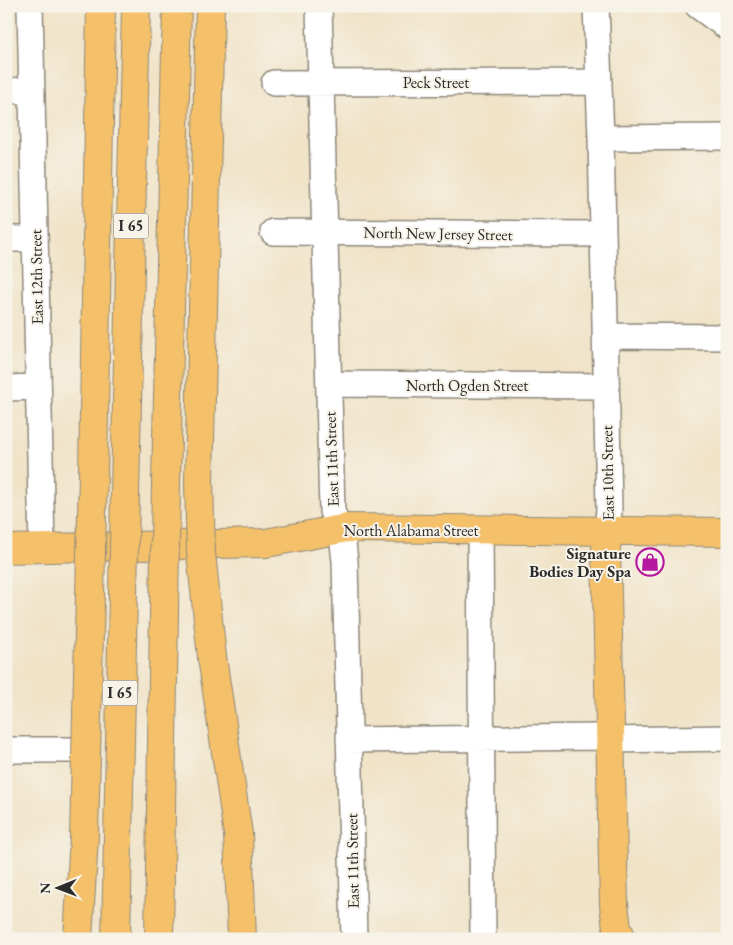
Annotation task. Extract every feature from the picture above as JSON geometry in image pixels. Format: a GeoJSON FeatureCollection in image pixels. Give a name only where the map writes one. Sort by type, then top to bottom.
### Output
{"type":"FeatureCollection","features":[{"type":"Feature","properties":{"kind":"main road"},"geometry":{"type":"LineString","coordinates":[[78,939],[84,837],[101,6]]}},
{"type":"Feature","properties":{"kind":"main road","name":"I 65"},"geometry":{"type":"LineString","coordinates":[[116,939],[136,6]]}},
{"type":"Feature","properties":{"kind":"main road","name":"I 65"},"geometry":{"type":"LineString","coordinates":[[159,939],[166,483],[177,6]]}},
{"type":"Feature","properties":{"kind":"main road"},"geometry":{"type":"LineString","coordinates":[[210,6],[199,483],[203,579],[212,657],[238,834],[242,939]]}},
{"type":"Feature","properties":{"kind":"main road","name":"North Alabama Street"},"geometry":{"type":"LineString","coordinates":[[6,549],[266,543],[337,530],[727,532]]}},
{"type":"Feature","properties":{"kind":"main road","name":"East 10th Street"},"geometry":{"type":"LineString","coordinates":[[607,532],[614,905],[617,928],[622,939]]}},
{"type":"Feature","properties":{"kind":"street","name":"East 12th Street"},"geometry":{"type":"LineString","coordinates":[[30,6],[42,548]]}},
{"type":"Feature","properties":{"kind":"street","name":"East 11th Street"},"geometry":{"type":"LineString","coordinates":[[319,6],[332,511],[343,543],[345,561],[354,939]]}},
{"type":"Feature","properties":{"kind":"street","name":"East 10th Street"},"geometry":{"type":"LineString","coordinates":[[596,6],[609,519],[607,532]]}},
{"type":"Feature","properties":{"kind":"street"},"geometry":{"type":"LineString","coordinates":[[700,7],[727,27]]}},
{"type":"Feature","properties":{"kind":"street","name":"Peck Street"},"geometry":{"type":"LineString","coordinates":[[274,83],[599,82]]}},
{"type":"Feature","properties":{"kind":"street"},"geometry":{"type":"LineString","coordinates":[[6,91],[32,90]]}},
{"type":"Feature","properties":{"kind":"street"},"geometry":{"type":"LineString","coordinates":[[600,138],[727,137]]}},
{"type":"Feature","properties":{"kind":"street","name":"North New Jersey Street"},"geometry":{"type":"LineString","coordinates":[[273,232],[602,234]]}},
{"type":"Feature","properties":{"kind":"street"},"geometry":{"type":"LineString","coordinates":[[6,239],[35,238]]}},
{"type":"Feature","properties":{"kind":"street"},"geometry":{"type":"LineString","coordinates":[[605,336],[727,337]]}},
{"type":"Feature","properties":{"kind":"street","name":"North Ogden Street"},"geometry":{"type":"LineString","coordinates":[[329,384],[606,386]]}},
{"type":"Feature","properties":{"kind":"street"},"geometry":{"type":"LineString","coordinates":[[6,388],[38,387]]}},
{"type":"Feature","properties":{"kind":"street"},"geometry":{"type":"LineString","coordinates":[[480,530],[483,939]]}},
{"type":"Feature","properties":{"kind":"street"},"geometry":{"type":"LineString","coordinates":[[349,740],[597,737],[610,740],[727,738]]}},
{"type":"Feature","properties":{"kind":"street"},"geometry":{"type":"LineString","coordinates":[[6,750],[70,750]]}},
{"type":"Feature","properties":{"kind":"place","name":"Signature Bodies Day Spa"},"geometry":{"type":"Point","coordinates":[650,562]}}]}
